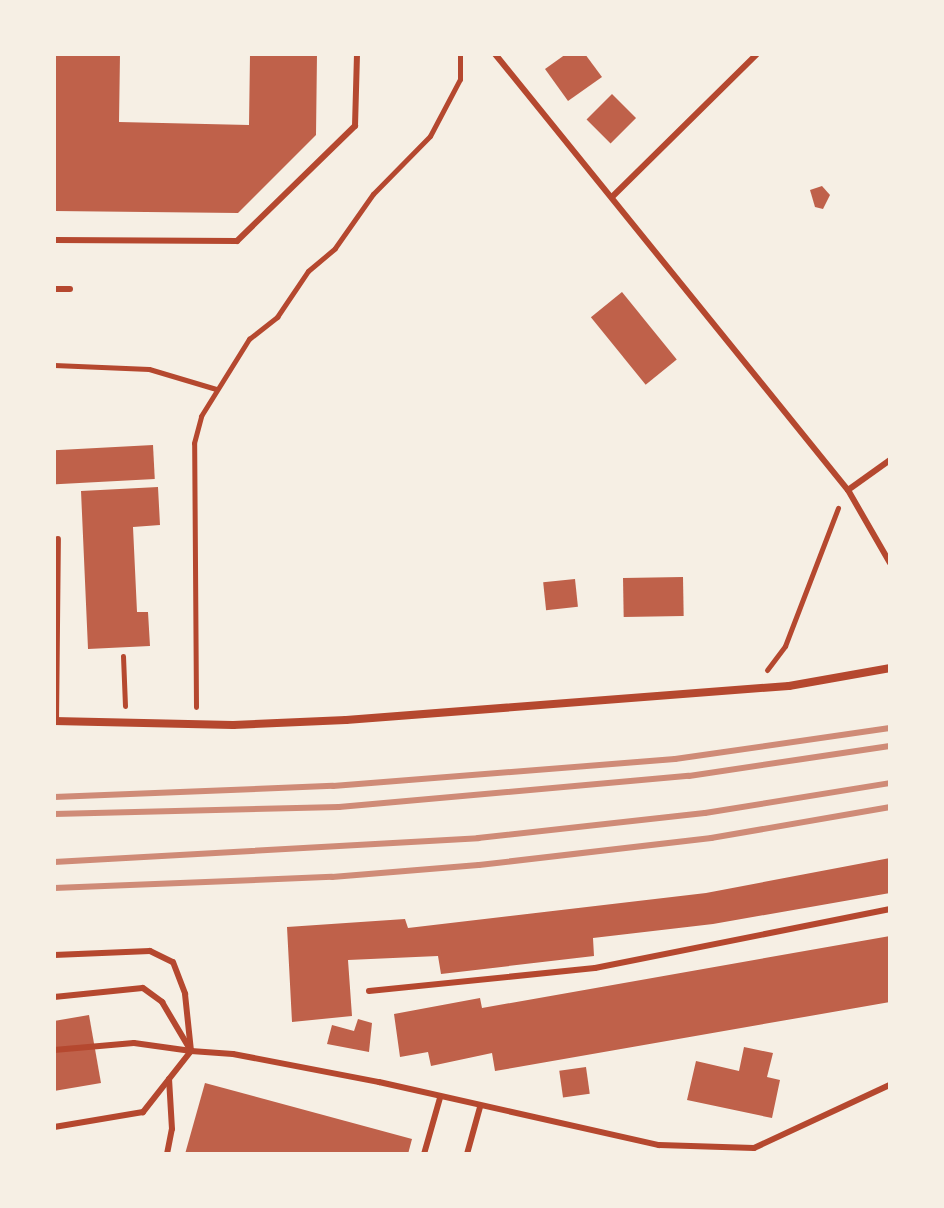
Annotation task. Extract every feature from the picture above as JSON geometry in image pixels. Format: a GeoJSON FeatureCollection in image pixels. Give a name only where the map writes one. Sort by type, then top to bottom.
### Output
{"type":"FeatureCollection","features":[{"type":"Feature","properties":{"kind":"street"},"geometry":{"type":"LineString","coordinates":[[55,721],[233,725],[346,720],[789,686],[890,668]]}},
{"type":"Feature","properties":{"kind":"lane"},"geometry":{"type":"LineString","coordinates":[[54,240],[237,241],[355,126],[357,54]]}},
{"type":"Feature","properties":{"kind":"lane"},"geometry":{"type":"LineString","coordinates":[[495,54],[848,490],[890,563]]}},
{"type":"Feature","properties":{"kind":"lane"},"geometry":{"type":"LineString","coordinates":[[613,196],[757,54]]}},
{"type":"Feature","properties":{"kind":"lane"},"geometry":{"type":"LineString","coordinates":[[54,289],[70,289]]}},
{"type":"Feature","properties":{"kind":"lane"},"geometry":{"type":"LineString","coordinates":[[848,490],[890,460]]}},
{"type":"Feature","properties":{"kind":"lane"},"geometry":{"type":"LineString","coordinates":[[55,721],[58,539]]}},
{"type":"Feature","properties":{"kind":"lane"},"geometry":{"type":"LineString","coordinates":[[369,991],[595,968],[890,909]]}},
{"type":"Feature","properties":{"kind":"lane"},"geometry":{"type":"LineString","coordinates":[[54,955],[150,951],[173,962],[185,994],[191,1051],[143,1112],[54,1127]]}},
{"type":"Feature","properties":{"kind":"lane"},"geometry":{"type":"LineString","coordinates":[[54,997],[143,988],[162,1002],[191,1051]]}},
{"type":"Feature","properties":{"kind":"lane"},"geometry":{"type":"LineString","coordinates":[[54,1050],[134,1043],[233,1054],[663,1145],[754,1148],[890,1085]]}},
{"type":"Feature","properties":{"kind":"lane"},"geometry":{"type":"LineString","coordinates":[[167,1154],[172,1129],[169,1079]]}},
{"type":"Feature","properties":{"kind":"lane"},"geometry":{"type":"LineString","coordinates":[[424,1154],[440,1098]]}},
{"type":"Feature","properties":{"kind":"lane"},"geometry":{"type":"LineString","coordinates":[[467,1154],[480,1107]]}},
{"type":"Feature","properties":{"kind":"lane"},"geometry":{"type":"LineString","coordinates":[[661,1154],[663,1145]]}},
{"type":"Feature","properties":{"kind":"path"},"geometry":{"type":"LineString","coordinates":[[196,707],[194,443],[216,389],[249,339],[277,317],[308,271],[335,248],[373,194],[430,136],[460,79],[460,54]]}},
{"type":"Feature","properties":{"kind":"path"},"geometry":{"type":"LineString","coordinates":[[54,365],[149,369],[216,389]]}},
{"type":"Feature","properties":{"kind":"path"},"geometry":{"type":"LineString","coordinates":[[764,674],[785,646],[848,490]]}},
{"type":"Feature","properties":{"kind":"path"},"geometry":{"type":"LineString","coordinates":[[123,656],[125,707]]}},
{"type":"Feature","properties":{"kind":"building"},"geometry":{"type":"Polygon","coordinates":[[[54,54],[120,54],[119,122],[249,125],[250,54],[317,54],[316,135],[238,213],[54,211],[54,54]]]}},
{"type":"Feature","properties":{"kind":"building"},"geometry":{"type":"Polygon","coordinates":[[[566,54],[585,54],[602,77],[568,101],[545,69],[566,54]]]}},
{"type":"Feature","properties":{"kind":"building"},"geometry":{"type":"Polygon","coordinates":[[[612,94],[636,118],[611,143],[587,119],[612,94]]]}},
{"type":"Feature","properties":{"kind":"building"},"geometry":{"type":"Polygon","coordinates":[[[822,186],[830,195],[823,209],[815,207],[810,190],[822,186]]]}},
{"type":"Feature","properties":{"kind":"building"},"geometry":{"type":"Polygon","coordinates":[[[622,292],[677,360],[646,385],[591,317],[622,292]]]}},
{"type":"Feature","properties":{"kind":"building"},"geometry":{"type":"Polygon","coordinates":[[[153,445],[155,479],[56,484],[54,450],[153,445]]]}},
{"type":"Feature","properties":{"kind":"building"},"geometry":{"type":"Polygon","coordinates":[[[158,487],[160,525],[133,527],[137,612],[148,612],[150,646],[88,649],[81,491],[158,487]]]}},
{"type":"Feature","properties":{"kind":"building"},"geometry":{"type":"Polygon","coordinates":[[[683,577],[684,616],[624,617],[623,578],[683,577]]]}},
{"type":"Feature","properties":{"kind":"building"},"geometry":{"type":"Polygon","coordinates":[[[575,579],[578,607],[546,610],[543,582],[575,579]]]}},
{"type":"Feature","properties":{"kind":"building"},"geometry":{"type":"Polygon","coordinates":[[[890,858],[890,893],[713,924],[593,938],[594,956],[441,974],[438,956],[348,960],[352,1016],[292,1022],[287,927],[405,919],[408,928],[706,893],[890,858]]]}},
{"type":"Feature","properties":{"kind":"building"},"geometry":{"type":"Polygon","coordinates":[[[890,936],[890,1002],[495,1071],[492,1053],[431,1066],[428,1052],[400,1057],[394,1014],[480,998],[482,1008],[890,936]]]}},
{"type":"Feature","properties":{"kind":"building"},"geometry":{"type":"Polygon","coordinates":[[[89,1015],[101,1083],[54,1091],[54,1021],[89,1015]]]}},
{"type":"Feature","properties":{"kind":"building"},"geometry":{"type":"Polygon","coordinates":[[[358,1019],[372,1023],[369,1052],[327,1044],[332,1025],[354,1031],[358,1019]]]}},
{"type":"Feature","properties":{"kind":"building"},"geometry":{"type":"Polygon","coordinates":[[[744,1047],[773,1053],[767,1077],[780,1080],[772,1118],[687,1100],[696,1061],[739,1071],[744,1047]]]}},
{"type":"Feature","properties":{"kind":"building"},"geometry":{"type":"Polygon","coordinates":[[[586,1067],[590,1094],[563,1097],[559,1071],[586,1067]]]}},
{"type":"Feature","properties":{"kind":"building"},"geometry":{"type":"Polygon","coordinates":[[[205,1083],[412,1139],[408,1154],[185,1154],[205,1083]]]}},
{"type":"Feature","properties":{"kind":"railway"},"geometry":{"type":"LineString","coordinates":[[54,797],[333,786],[675,759],[890,728]]}},
{"type":"Feature","properties":{"kind":"railway"},"geometry":{"type":"LineString","coordinates":[[54,814],[339,807],[689,776],[890,746]]}},
{"type":"Feature","properties":{"kind":"railway"},"geometry":{"type":"LineString","coordinates":[[54,862],[478,838],[705,813],[890,783]]}},
{"type":"Feature","properties":{"kind":"railway"},"geometry":{"type":"LineString","coordinates":[[54,888],[332,877],[479,865],[711,838],[890,807]]}}]}
